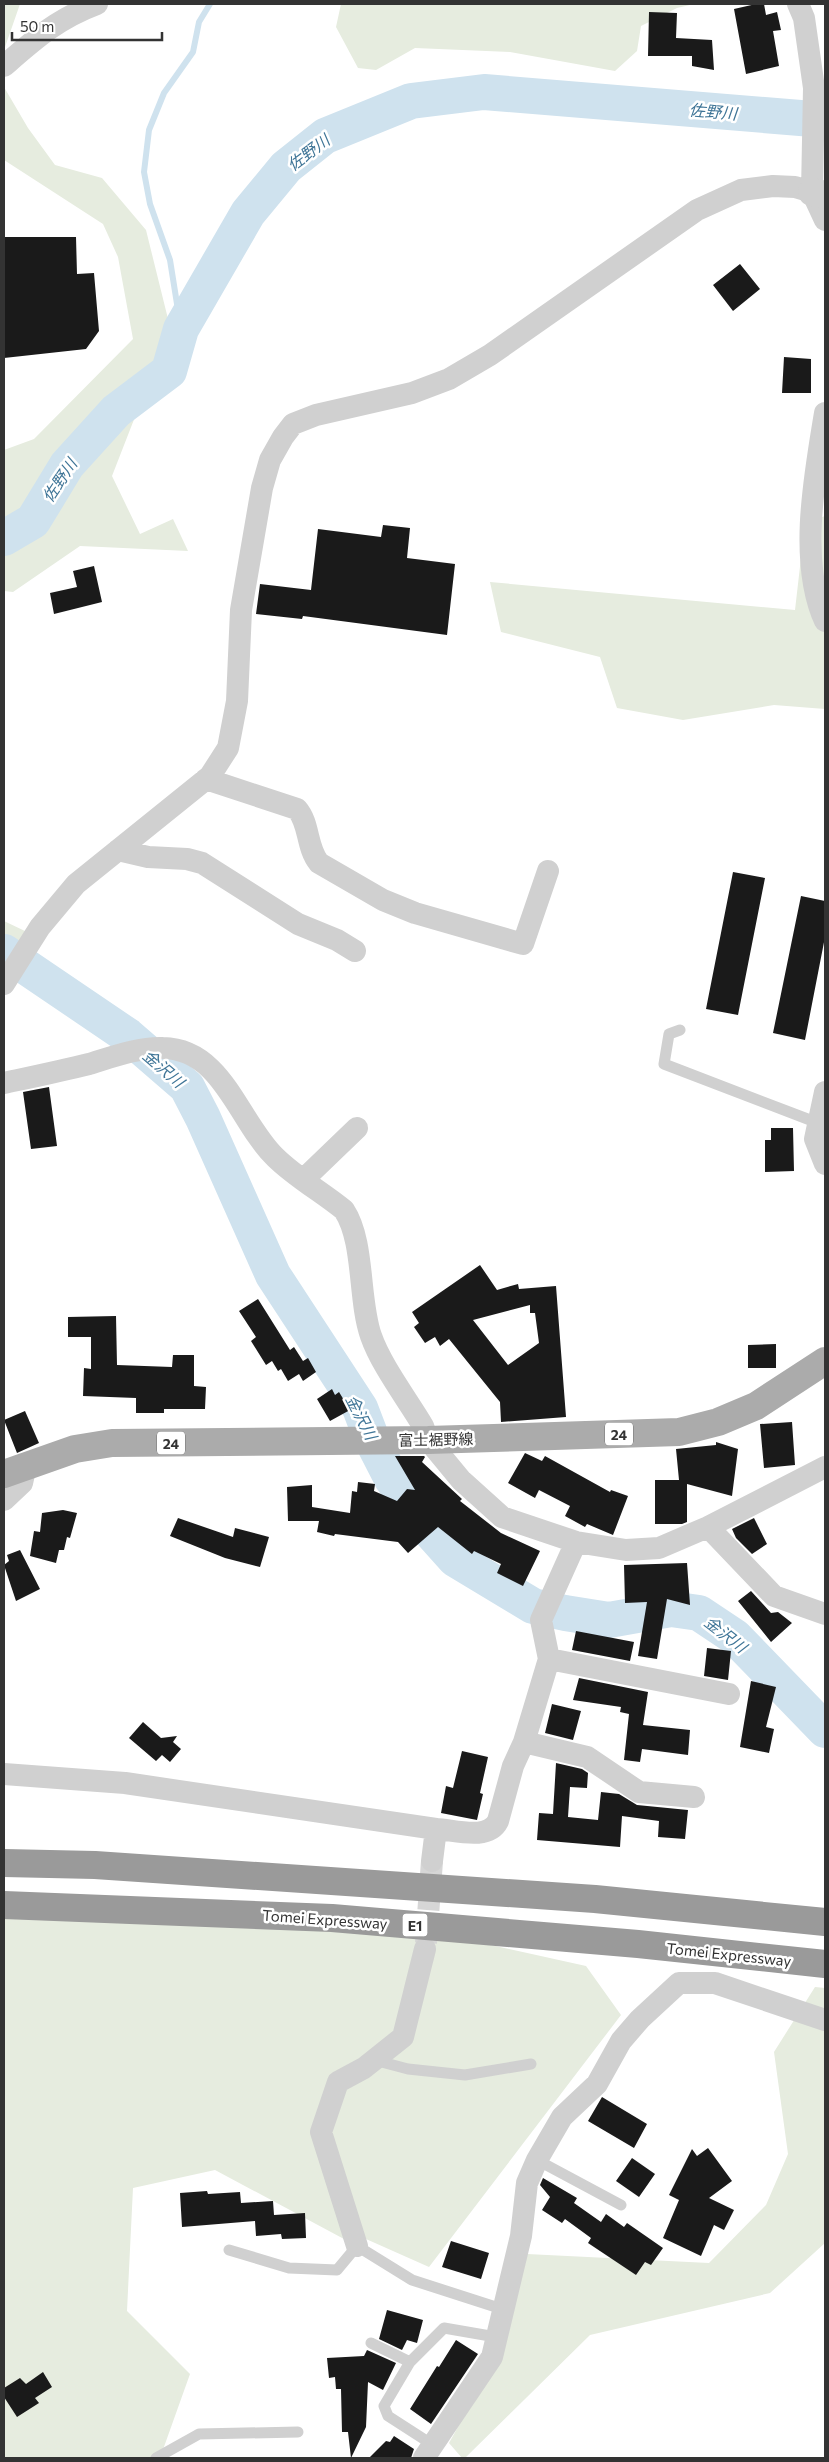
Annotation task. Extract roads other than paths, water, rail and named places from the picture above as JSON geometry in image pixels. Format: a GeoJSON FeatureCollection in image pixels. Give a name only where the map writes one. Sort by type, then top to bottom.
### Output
{"type":"FeatureCollection","features":[{"type":"Feature","properties":{"kind":"highway"},"geometry":{"type":"LineString","coordinates":[[4,1863],[95,1865],[595,1899],[825,1922]]}},
{"type":"Feature","properties":{"kind":"highway","name":"Tomei Expressway"},"geometry":{"type":"LineString","coordinates":[[4,1905],[332,1918],[638,1944],[825,1964]]}},
{"type":"Feature","properties":{"kind":"main road","name":"富士裾野線"},"geometry":{"type":"LineString","coordinates":[[15,1469],[75,1449],[112,1443],[428,1440],[678,1432],[718,1422],[756,1406],[825,1361]]}},
{"type":"Feature","properties":{"kind":"street"},"geometry":{"type":"LineString","coordinates":[[4,66],[47,29],[96,4]]}},
{"type":"Feature","properties":{"kind":"street"},"geometry":{"type":"LineString","coordinates":[[798,4],[804,18],[814,88],[812,164],[825,220]]}},
{"type":"Feature","properties":{"kind":"street"},"geometry":{"type":"LineString","coordinates":[[4,984],[40,927],[76,884],[206,778],[228,748],[234,727],[237,702],[241,610],[262,488],[270,460],[283,436],[293,424],[316,414],[412,393],[449,378],[490,355],[697,210],[741,190],[773,186],[795,187],[818,193]]}},
{"type":"Feature","properties":{"kind":"street"},"geometry":{"type":"LineString","coordinates":[[825,413],[813,506],[812,558],[815,586],[825,621]]}},
{"type":"Feature","properties":{"kind":"street"},"geometry":{"type":"LineString","coordinates":[[206,778],[297,809],[303,815],[312,854],[320,863],[383,900],[415,913],[523,944],[548,871]]}},
{"type":"Feature","properties":{"kind":"street"},"geometry":{"type":"LineString","coordinates":[[118,850],[148,857],[187,859],[202,863],[298,924],[337,940],[355,951]]}},
{"type":"Feature","properties":{"kind":"street"},"geometry":{"type":"LineString","coordinates":[[4,1083],[51,1074],[130,1052],[161,1048],[179,1049],[198,1058],[213,1070],[235,1100],[258,1139],[276,1159],[344,1210],[350,1219],[366,1319],[371,1338],[423,1426],[428,1440],[461,1480],[502,1517],[576,1542],[626,1550],[659,1548],[708,1527],[825,1467]]}},
{"type":"Feature","properties":{"kind":"street"},"geometry":{"type":"LineString","coordinates":[[825,1092],[815,1138],[825,1164]]}},
{"type":"Feature","properties":{"kind":"street"},"geometry":{"type":"LineString","coordinates":[[304,1179],[357,1128]]}},
{"type":"Feature","properties":{"kind":"street"},"geometry":{"type":"LineString","coordinates":[[4,1500],[22,1483],[15,1469]]}},
{"type":"Feature","properties":{"kind":"street"},"geometry":{"type":"LineString","coordinates":[[708,1527],[774,1596],[825,1614]]}},
{"type":"Feature","properties":{"kind":"street"},"geometry":{"type":"LineString","coordinates":[[4,1774],[125,1783],[436,1829],[486,1833],[494,1829],[513,1766],[524,1742],[549,1659],[541,1620],[576,1542]]}},
{"type":"Feature","properties":{"kind":"street"},"geometry":{"type":"LineString","coordinates":[[549,1659],[729,1694]]}},
{"type":"Feature","properties":{"kind":"street"},"geometry":{"type":"LineString","coordinates":[[524,1742],[587,1757],[639,1792],[694,1797]]}},
{"type":"Feature","properties":{"kind":"street"},"geometry":{"type":"LineString","coordinates":[[432,1861],[436,1829]]}},
{"type":"Feature","properties":{"kind":"street"},"geometry":{"type":"LineString","coordinates":[[358,2246],[320,2132],[338,2082],[374,2060],[403,2037],[426,1949]]}},
{"type":"Feature","properties":{"kind":"street"},"geometry":{"type":"LineString","coordinates":[[428,2452],[492,2357],[521,2236],[527,2183],[537,2160],[562,2117],[597,2084],[621,2041],[640,2019],[679,1983],[715,1983],[825,2020]]}},
{"type":"Feature","properties":{"kind":"lane"},"geometry":{"type":"LineString","coordinates":[[680,1030],[669,1034],[664,1064],[818,1123]]}},
{"type":"Feature","properties":{"kind":"lane"},"geometry":{"type":"LineString","coordinates":[[374,2060],[408,2070],[465,2076],[530,2064]]}},
{"type":"Feature","properties":{"kind":"lane"},"geometry":{"type":"LineString","coordinates":[[537,2160],[620,2206]]}},
{"type":"Feature","properties":{"kind":"lane"},"geometry":{"type":"LineString","coordinates":[[229,2250],[289,2268],[337,2270],[358,2246],[412,2280],[502,2309]]}},
{"type":"Feature","properties":{"kind":"lane"},"geometry":{"type":"LineString","coordinates":[[428,2452],[388,2416],[384,2406],[410,2362],[444,2328],[496,2337]]}},
{"type":"Feature","properties":{"kind":"lane"},"geometry":{"type":"LineString","coordinates":[[371,2343],[410,2362]]}},
{"type":"Feature","properties":{"kind":"lane"},"geometry":{"type":"LineString","coordinates":[[156,2458],[199,2434],[298,2432]]}},
{"type":"Feature","properties":{"kind":"waterway"},"geometry":{"type":"LineString","coordinates":[[181,329],[170,260],[150,204],[144,172],[149,130],[164,93],[193,52],[199,22],[210,4]]}},
{"type":"Feature","properties":{"kind":"waterway","name":"佐野川"},"geometry":{"type":"LineString","coordinates":[[4,538],[33,521],[67,465],[116,411],[169,371],[181,329],[248,213],[286,167],[325,136],[411,101],[484,92],[825,120]]}},
{"type":"Feature","properties":{"kind":"waterway","name":"金沢川"},"geometry":{"type":"LineString","coordinates":[[4,952],[128,1036],[187,1087],[203,1118],[273,1275],[360,1408],[373,1442],[392,1479],[429,1530],[455,1559],[533,1606],[609,1620],[671,1609],[699,1613],[735,1637],[825,1730]]}},
{"type":"Feature","properties":{"kind":"tunnel"},"geometry":{"type":"LineString","coordinates":[[426,1943],[432,1861]]}}]}
